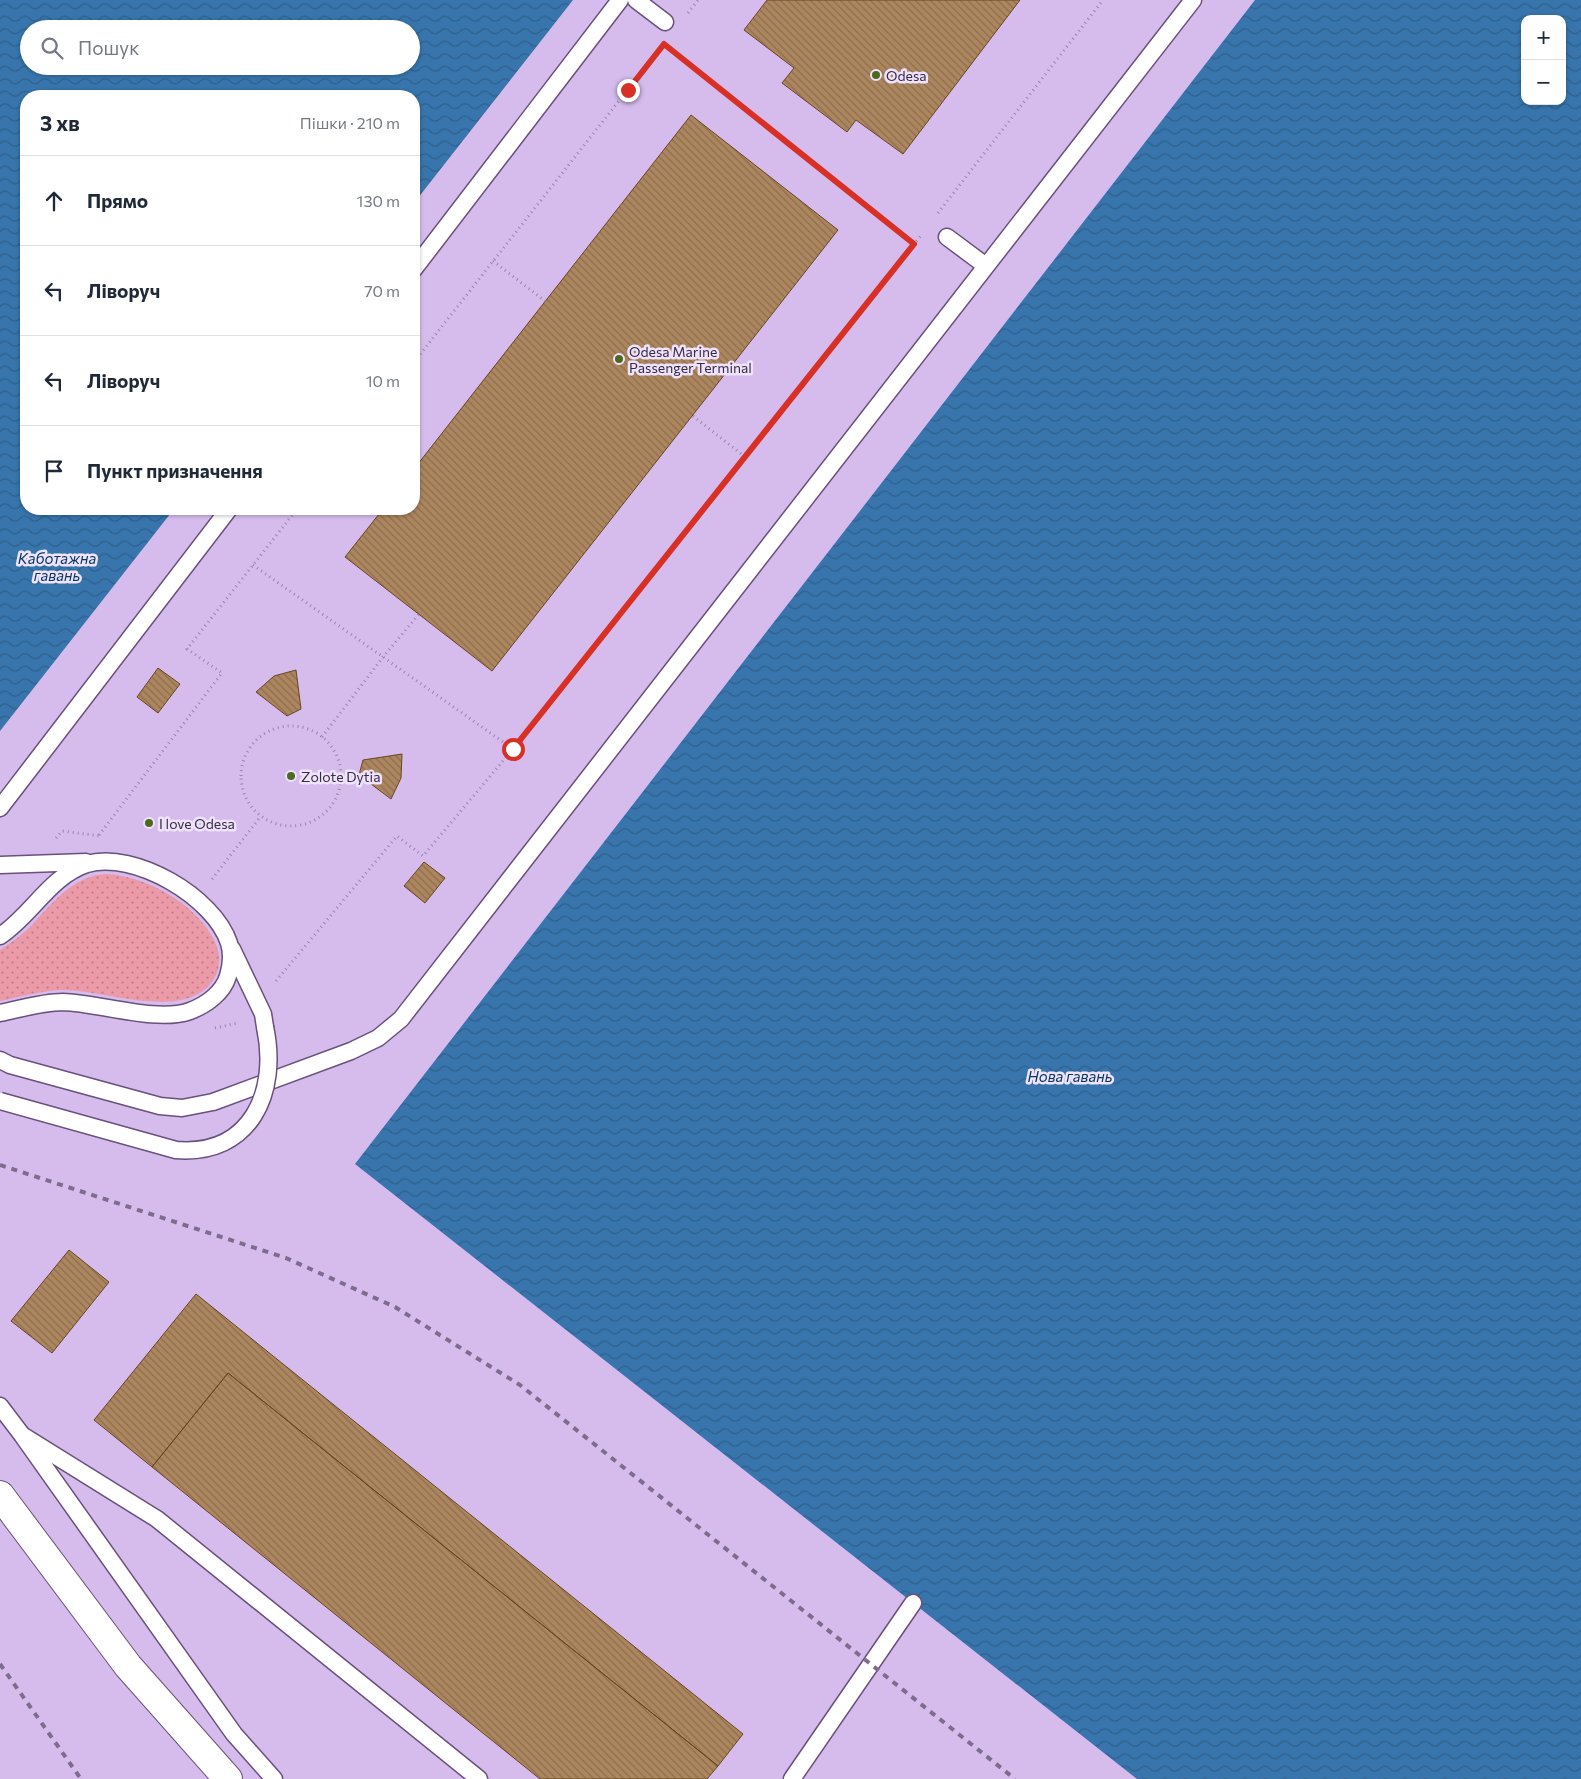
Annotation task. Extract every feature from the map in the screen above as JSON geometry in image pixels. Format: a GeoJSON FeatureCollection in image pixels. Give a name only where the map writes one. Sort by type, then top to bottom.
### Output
{"type":"FeatureCollection","features":[{"type":"Feature","properties":{"kind":"street"},"geometry":{"type":"LineString","coordinates":[[0,1495],[128,1666],[228,1779]]}},
{"type":"Feature","properties":{"kind":"lane"},"geometry":{"type":"LineString","coordinates":[[420,260],[620,0]]}},
{"type":"Feature","properties":{"kind":"lane"},"geometry":{"type":"LineString","coordinates":[[636,0],[665,22]]}},
{"type":"Feature","properties":{"kind":"lane"},"geometry":{"type":"LineString","coordinates":[[0,1060],[10,1065],[160,1106],[182,1108],[213,1102],[351,1051],[378,1038],[401,1019],[1193,0]]}},
{"type":"Feature","properties":{"kind":"lane"},"geometry":{"type":"LineString","coordinates":[[947,237],[986,266]]}},
{"type":"Feature","properties":{"kind":"lane"},"geometry":{"type":"LineString","coordinates":[[0,808],[224,515]]}},
{"type":"Feature","properties":{"kind":"lane"},"geometry":{"type":"LineString","coordinates":[[0,936],[59,881],[80,867],[96,862]]}},
{"type":"Feature","properties":{"kind":"lane"},"geometry":{"type":"LineString","coordinates":[[0,865],[118,862],[150,872],[184,890],[199,902],[214,918],[229,943],[264,1021],[267,1079],[260,1104],[246,1127],[235,1136],[213,1148],[201,1150],[176,1150],[0,1101]]}},
{"type":"Feature","properties":{"kind":"lane"},"geometry":{"type":"LineString","coordinates":[[0,1014],[42,1004],[63,1002],[119,1010],[171,1014],[190,1011],[208,1002],[219,992],[227,980],[231,967],[229,943]]}},
{"type":"Feature","properties":{"kind":"lane"},"geometry":{"type":"LineString","coordinates":[[0,1406],[234,1734],[274,1779]]}},
{"type":"Feature","properties":{"kind":"lane"},"geometry":{"type":"LineString","coordinates":[[22,1435],[158,1519],[479,1779]]}},
{"type":"Feature","properties":{"kind":"lane"},"geometry":{"type":"LineString","coordinates":[[792,1779],[913,1603]]}},
{"type":"Feature","properties":{"kind":"path"},"geometry":{"type":"LineString","coordinates":[[686,15],[698,0]]}},
{"type":"Feature","properties":{"kind":"path"},"geometry":{"type":"LineString","coordinates":[[936,215],[1103,0]]}},
{"type":"Feature","properties":{"kind":"path"},"geometry":{"type":"LineString","coordinates":[[420,354],[664,44],[914,244]]}},
{"type":"Feature","properties":{"kind":"path"},"geometry":{"type":"LineString","coordinates":[[276,981],[397,836],[423,856],[513,749],[925,230]]}},
{"type":"Feature","properties":{"kind":"path"},"geometry":{"type":"LineString","coordinates":[[494,261],[545,301]]}},
{"type":"Feature","properties":{"kind":"path"},"geometry":{"type":"LineString","coordinates":[[693,416],[745,456]]}},
{"type":"Feature","properties":{"kind":"path"},"geometry":{"type":"LineString","coordinates":[[99,835],[222,673],[187,649],[293,515]]}},
{"type":"Feature","properties":{"kind":"path"},"geometry":{"type":"LineString","coordinates":[[253,564],[513,749]]}},
{"type":"Feature","properties":{"kind":"path"},"geometry":{"type":"LineString","coordinates":[[322,737],[419,614]]}},
{"type":"Feature","properties":{"kind":"path"},"geometry":{"type":"LineString","coordinates":[[284,726],[304,728],[322,737],[332,747],[339,761],[341,777],[339,792],[331,806],[320,817],[306,824],[290,826],[275,823],[261,816],[248,802],[241,783],[242,763],[251,746],[266,732],[284,726]]}},
{"type":"Feature","properties":{"kind":"path"},"geometry":{"type":"LineString","coordinates":[[207,886],[261,816]]}},
{"type":"Feature","properties":{"kind":"path"},"geometry":{"type":"LineString","coordinates":[[34,864],[62,831],[108,837]]}},
{"type":"Feature","properties":{"kind":"path"},"geometry":{"type":"LineString","coordinates":[[209,1029],[247,1021],[264,1021],[286,1004],[273,975]]}},
{"type":"Feature","properties":{"kind":"shaded area"},"geometry":{"type":"Polygon","coordinates":[[[106,874],[127,877],[155,887],[173,897],[197,917],[208,929],[219,957],[218,970],[210,984],[197,995],[180,1000],[161,1002],[64,990],[40,992],[0,1001],[0,950],[24,933],[55,900],[73,885],[94,876],[106,874]]]}},
{"type":"Feature","properties":{"kind":"water","name":"Каботажна гавань"},"geometry":{"type":"Polygon","coordinates":[[[0,0],[573,0],[420,195],[420,90],[20,90],[20,515],[169,515],[0,731],[0,0]]]}},
{"type":"Feature","properties":{"kind":"water","name":"Нова гавань"},"geometry":{"type":"Polygon","coordinates":[[[1255,0],[1581,0],[1581,1779],[1137,1779],[355,1164],[1255,0]]]}},
{"type":"Feature","properties":{"kind":"building","name":"Odesa"},"geometry":{"type":"Polygon","coordinates":[[[767,0],[1020,0],[903,154],[856,120],[847,132],[782,83],[794,68],[744,30],[767,0]]]}},
{"type":"Feature","properties":{"kind":"building","name":"Odesa Marine Passenger Terminal"},"geometry":{"type":"Polygon","coordinates":[[[691,115],[838,230],[492,671],[345,557],[378,515],[420,515],[420,461],[691,115]]]}},
{"type":"Feature","properties":{"kind":"building"},"geometry":{"type":"Polygon","coordinates":[[[158,668],[180,684],[158,713],[137,697],[158,668]]]}},
{"type":"Feature","properties":{"kind":"building"},"geometry":{"type":"Polygon","coordinates":[[[296,670],[301,709],[287,716],[256,692],[274,676],[296,670]]]}},
{"type":"Feature","properties":{"kind":"building"},"geometry":{"type":"Polygon","coordinates":[[[402,754],[401,778],[391,799],[359,775],[363,760],[402,754]]]}},
{"type":"Feature","properties":{"kind":"building"},"geometry":{"type":"Polygon","coordinates":[[[424,862],[445,878],[425,903],[404,886],[424,862]]]}},
{"type":"Feature","properties":{"kind":"building"},"geometry":{"type":"Polygon","coordinates":[[[69,1250],[109,1282],[52,1353],[11,1321],[69,1250]]]}},
{"type":"Feature","properties":{"kind":"building"},"geometry":{"type":"Polygon","coordinates":[[[196,1294],[743,1734],[718,1766],[228,1373],[152,1467],[94,1420],[196,1294]]]}},
{"type":"Feature","properties":{"kind":"building"},"geometry":{"type":"Polygon","coordinates":[[[228,1373],[718,1766],[707,1779],[540,1779],[152,1467],[228,1373]]]}},
{"type":"Feature","properties":{"kind":"railway"},"geometry":{"type":"LineString","coordinates":[[0,1165],[286,1258],[395,1307],[520,1385],[1015,1779]]}},
{"type":"Feature","properties":{"kind":"railway"},"geometry":{"type":"LineString","coordinates":[[0,1664],[81,1779]]}},
{"type":"Feature","properties":{"kind":"place","name":"Odesa"},"geometry":{"type":"Point","coordinates":[876,75]}},
{"type":"Feature","properties":{"kind":"place","name":"Odesa Marine Passenger Terminal"},"geometry":{"type":"Point","coordinates":[619,359]}},
{"type":"Feature","properties":{"kind":"place","name":"Zolote Dytia"},"geometry":{"type":"Point","coordinates":[291,776]}},
{"type":"Feature","properties":{"kind":"place","name":"I love Odesa"},"geometry":{"type":"Point","coordinates":[149,823]}},
{"type":"Feature","properties":{"kind":"route"},"geometry":{"type":"LineString","coordinates":[[513,749],[914,244],[664,44],[628,90]]}}]}
